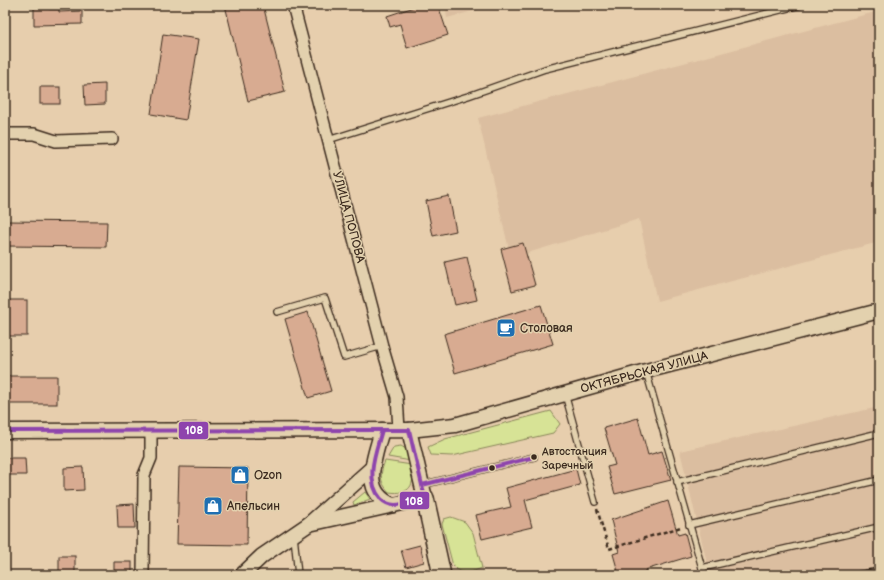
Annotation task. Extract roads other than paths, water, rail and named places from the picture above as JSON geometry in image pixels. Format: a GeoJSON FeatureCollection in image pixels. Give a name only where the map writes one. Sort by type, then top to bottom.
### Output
{"type":"FeatureCollection","features":[{"type":"Feature","properties":{"kind":"main road"},"geometry":{"type":"LineString","coordinates":[[424,492],[442,575]]}},
{"type":"Feature","properties":{"kind":"street","name":"УЛИЦА ПОПОВА"},"geometry":{"type":"LineString","coordinates":[[293,5],[382,346],[397,397],[404,430]]}},
{"type":"Feature","properties":{"kind":"street"},"geometry":{"type":"LineString","coordinates":[[5,134],[34,134],[56,141],[112,139]]}},
{"type":"Feature","properties":{"kind":"street","name":"ОКТЯБРЬСКАЯ УЛИЦА"},"geometry":{"type":"LineString","coordinates":[[382,430],[404,430],[455,425],[646,371],[879,311]]}},
{"type":"Feature","properties":{"kind":"street"},"geometry":{"type":"LineString","coordinates":[[5,431],[382,430],[373,467],[372,479],[374,489],[382,500],[393,505]]}},
{"type":"Feature","properties":{"kind":"street"},"geometry":{"type":"LineString","coordinates":[[309,524],[393,505],[424,492],[404,430]]}},
{"type":"Feature","properties":{"kind":"street"},"geometry":{"type":"LineString","coordinates":[[143,575],[144,475],[151,458],[151,431]]}},
{"type":"Feature","properties":{"kind":"street"},"geometry":{"type":"LineString","coordinates":[[242,575],[262,556],[309,524],[373,467]]}},
{"type":"Feature","properties":{"kind":"lane"},"geometry":{"type":"LineString","coordinates":[[328,140],[468,96],[546,69],[800,5]]}},
{"type":"Feature","properties":{"kind":"lane"},"geometry":{"type":"LineString","coordinates":[[277,312],[325,298],[344,357],[382,346]]}},
{"type":"Feature","properties":{"kind":"lane"},"geometry":{"type":"LineString","coordinates":[[646,371],[704,575]]}},
{"type":"Feature","properties":{"kind":"lane"},"geometry":{"type":"LineString","coordinates":[[565,394],[595,502]]}},
{"type":"Feature","properties":{"kind":"lane"},"geometry":{"type":"LineString","coordinates":[[677,482],[879,433]]}},
{"type":"Feature","properties":{"kind":"lane"},"geometry":{"type":"LineString","coordinates":[[424,492],[534,457]]}},
{"type":"Feature","properties":{"kind":"lane"},"geometry":{"type":"LineString","coordinates":[[690,525],[879,480]]}},
{"type":"Feature","properties":{"kind":"lane"},"geometry":{"type":"LineString","coordinates":[[702,568],[879,527]]}},
{"type":"Feature","properties":{"kind":"lane"},"geometry":{"type":"LineString","coordinates":[[293,534],[298,575]]}},
{"type":"Feature","properties":{"kind":"lane"},"geometry":{"type":"LineString","coordinates":[[858,575],[879,571]]}},
{"type":"Feature","properties":{"kind":"place","name":"Столовая"},"geometry":{"type":"Point","coordinates":[506,328]}},
{"type":"Feature","properties":{"kind":"place","name":"Автостанция Заречный"},"geometry":{"type":"Point","coordinates":[534,457]}},
{"type":"Feature","properties":{"kind":"place","name":"Ozon"},"geometry":{"type":"Point","coordinates":[240,475]}},
{"type":"Feature","properties":{"kind":"place","name":"Апельсин"},"geometry":{"type":"Point","coordinates":[213,506]}}]}
